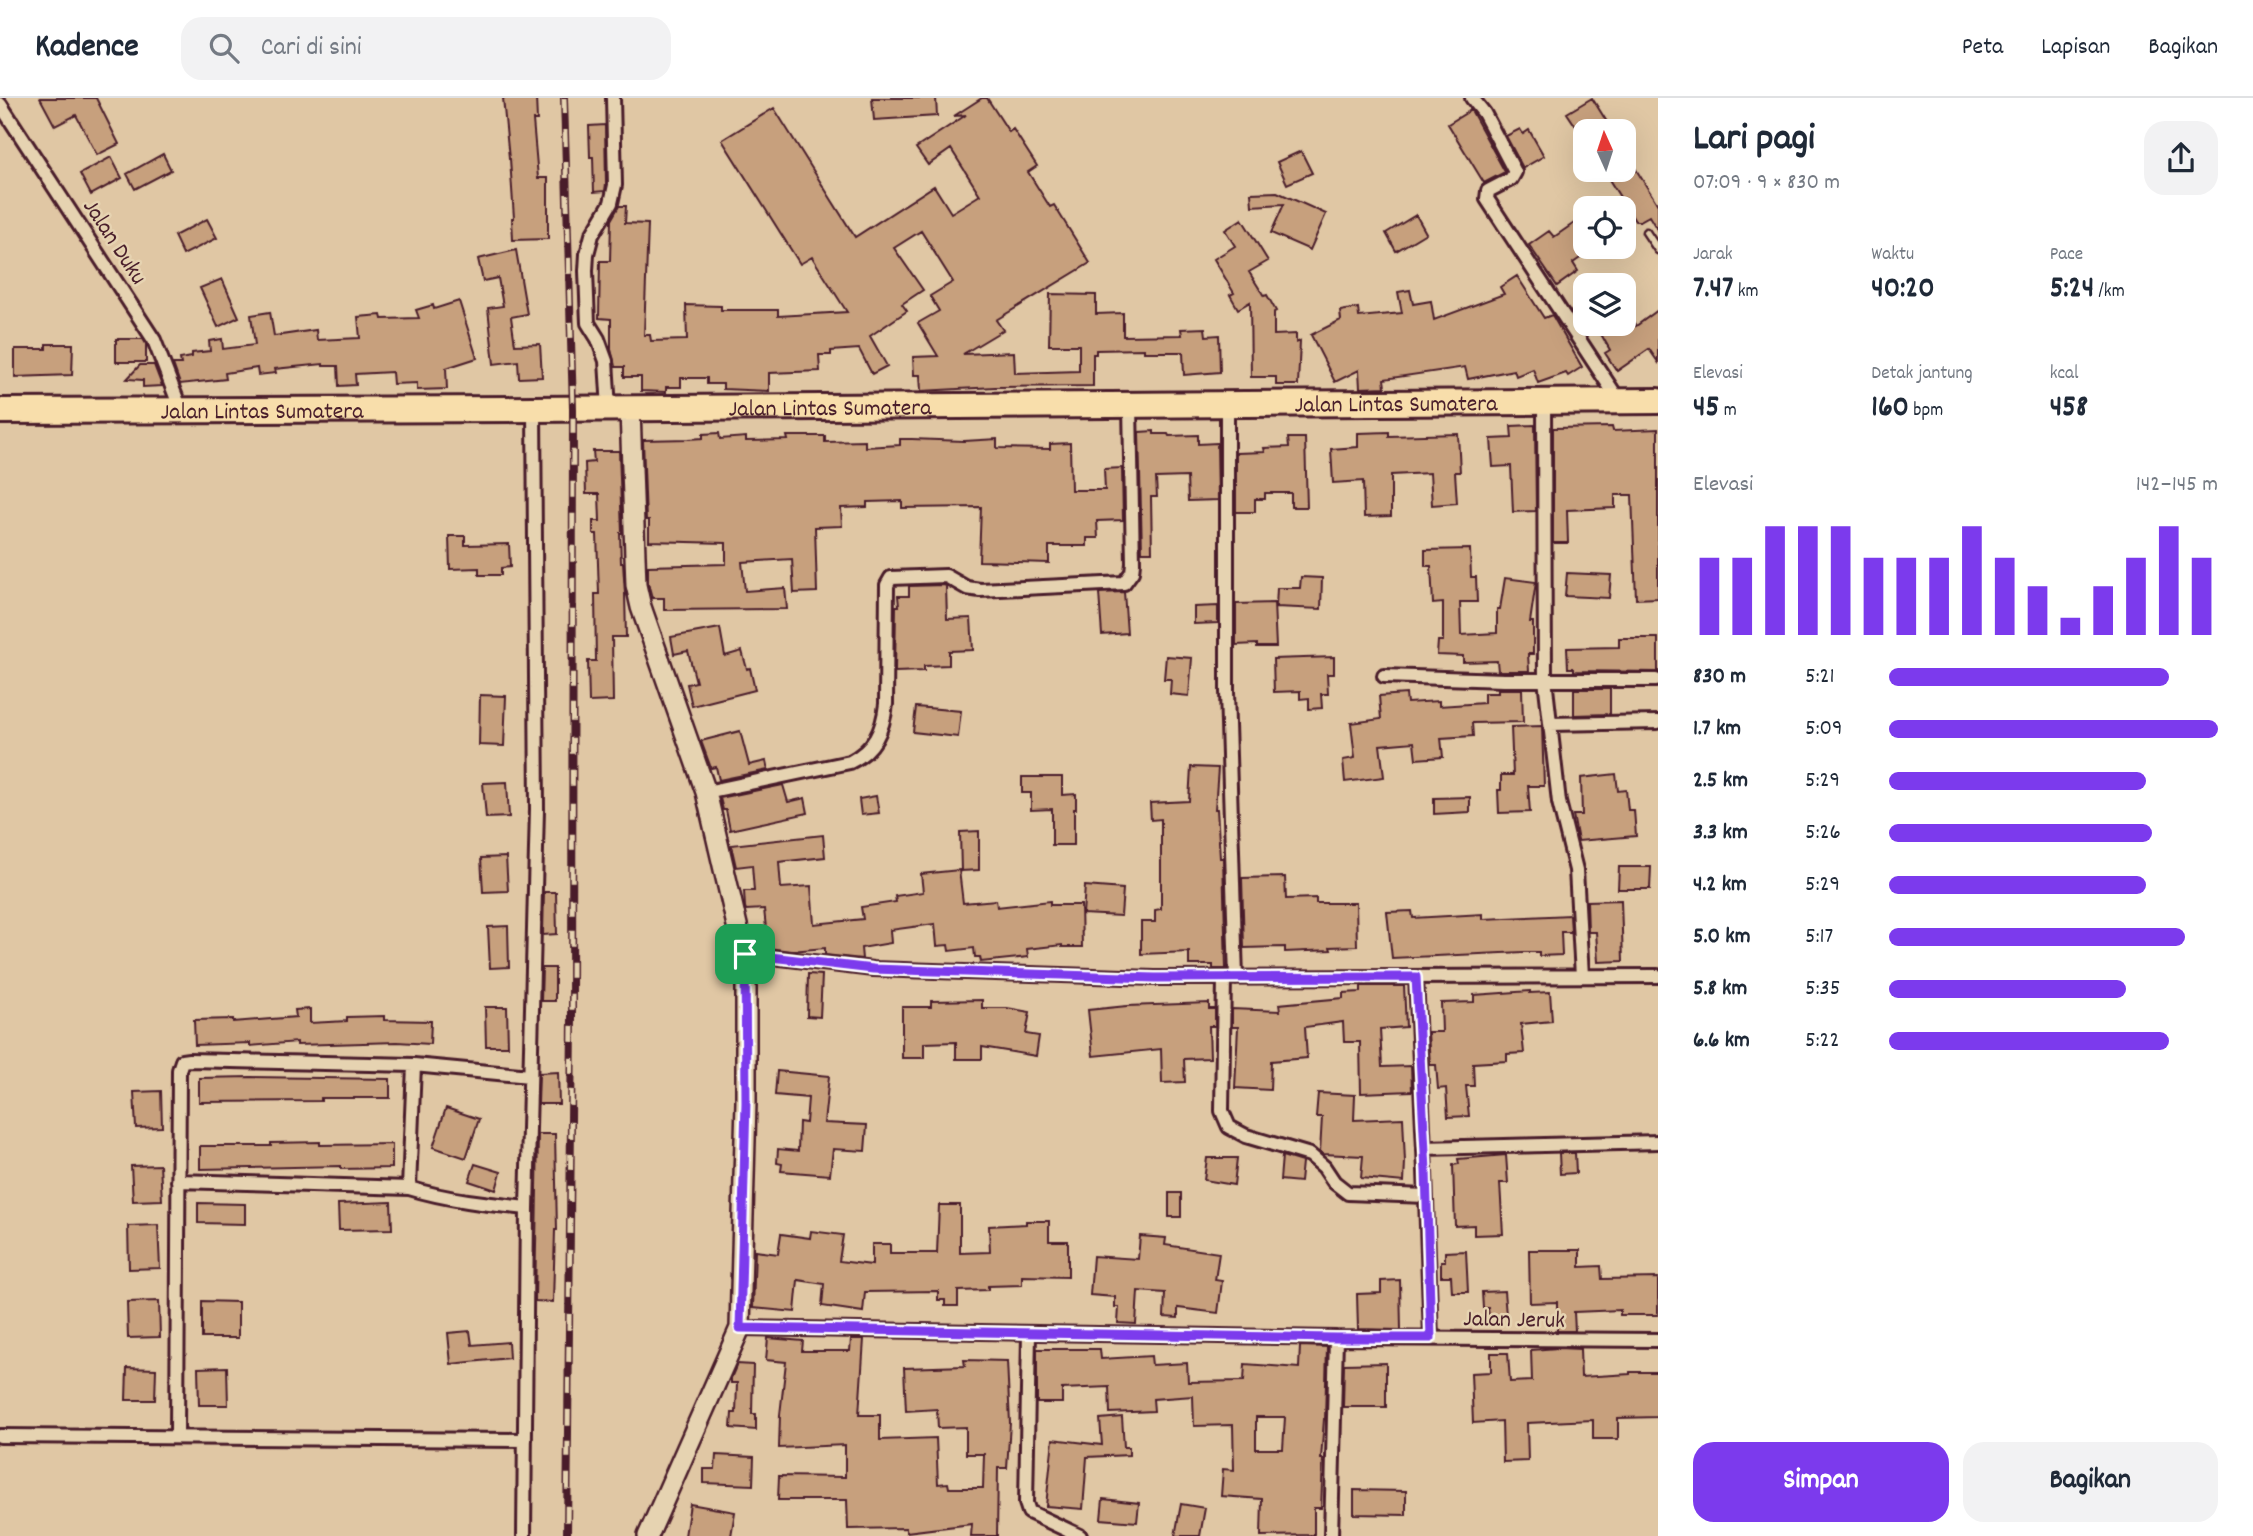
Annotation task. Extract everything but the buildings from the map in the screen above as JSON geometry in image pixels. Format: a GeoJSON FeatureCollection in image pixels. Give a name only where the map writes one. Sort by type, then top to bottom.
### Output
{"type":"FeatureCollection","features":[{"type":"Feature","properties":{"kind":"highway","name":"Jalan Lintas Sumatera"},"geometry":{"type":"LineString","coordinates":[[0,411],[1658,401]]}},
{"type":"Feature","properties":{"kind":"street"},"geometry":{"type":"LineString","coordinates":[[613,98],[615,185],[611,203],[593,235],[587,254],[588,323],[598,339],[606,361],[619,409],[640,607],[706,792],[745,954],[746,1102],[740,1328],[648,1536]]}},
{"type":"Feature","properties":{"kind":"street"},"geometry":{"type":"LineString","coordinates":[[1472,98],[1484,113],[1515,172],[1511,179],[1488,191],[1487,199],[1620,402]]}},
{"type":"Feature","properties":{"kind":"street","name":"Jalan Duku"},"geometry":{"type":"LineString","coordinates":[[0,104],[154,340],[181,410]]}},
{"type":"Feature","properties":{"kind":"street"},"geometry":{"type":"LineString","coordinates":[[1544,402],[1545,679],[1559,802],[1576,870],[1582,976]]}},
{"type":"Feature","properties":{"kind":"street"},"geometry":{"type":"LineString","coordinates":[[706,792],[850,762],[863,756],[874,744],[884,720],[886,704],[887,585],[891,578],[946,576],[967,588],[979,590],[1124,583],[1132,572],[1133,563],[1130,405]]}},
{"type":"Feature","properties":{"kind":"street"},"geometry":{"type":"LineString","coordinates":[[1227,405],[1230,978],[1222,1111],[1229,1127],[1246,1136],[1310,1155],[1324,1167],[1334,1182],[1348,1193],[1426,1196]]}},
{"type":"Feature","properties":{"kind":"street"},"geometry":{"type":"LineString","coordinates":[[524,1536],[527,1208],[537,810],[534,409]]}},
{"type":"Feature","properties":{"kind":"street"},"geometry":{"type":"LineString","coordinates":[[1384,676],[1504,680],[1656,680]]}},
{"type":"Feature","properties":{"kind":"street"},"geometry":{"type":"LineString","coordinates":[[1550,724],[1658,722]]}},
{"type":"Feature","properties":{"kind":"street"},"geometry":{"type":"LineString","coordinates":[[745,954],[873,969],[1155,978],[1658,976]]}},
{"type":"Feature","properties":{"kind":"street"},"geometry":{"type":"LineString","coordinates":[[1416,977],[1431,1338]]}},
{"type":"Feature","properties":{"kind":"street"},"geometry":{"type":"LineString","coordinates":[[177,1436],[179,1067],[182,1062],[216,1060],[415,1065],[530,1076]]}},
{"type":"Feature","properties":{"kind":"street"},"geometry":{"type":"LineString","coordinates":[[409,1188],[415,1065]]}},
{"type":"Feature","properties":{"kind":"street"},"geometry":{"type":"LineString","coordinates":[[1424,1147],[1658,1142]]}},
{"type":"Feature","properties":{"kind":"street"},"geometry":{"type":"LineString","coordinates":[[178,1181],[409,1188],[474,1203],[527,1208]]}},
{"type":"Feature","properties":{"kind":"street","name":"Jalan Jeruk"},"geometry":{"type":"LineString","coordinates":[[740,1328],[1336,1338],[1658,1340]]}},
{"type":"Feature","properties":{"kind":"street"},"geometry":{"type":"LineString","coordinates":[[1028,1333],[1026,1503],[1029,1512],[1080,1536]]}},
{"type":"Feature","properties":{"kind":"street"},"geometry":{"type":"LineString","coordinates":[[1331,1536],[1336,1338]]}},
{"type":"Feature","properties":{"kind":"street"},"geometry":{"type":"LineString","coordinates":[[0,1436],[524,1440]]}},
{"type":"Feature","properties":{"kind":"lane"},"geometry":{"type":"LineString","coordinates":[[1646,232],[1658,250]]}},
{"type":"Feature","properties":{"kind":"railway"},"geometry":{"type":"LineString","coordinates":[[564,98],[573,409],[572,1018],[567,1536]]}},
{"type":"Feature","properties":{"kind":"route"},"geometry":{"type":"LineString","coordinates":[[745,954],[873,969],[1155,978],[1416,977],[1431,1338],[740,1328],[746,1102],[745,954]]}}]}
